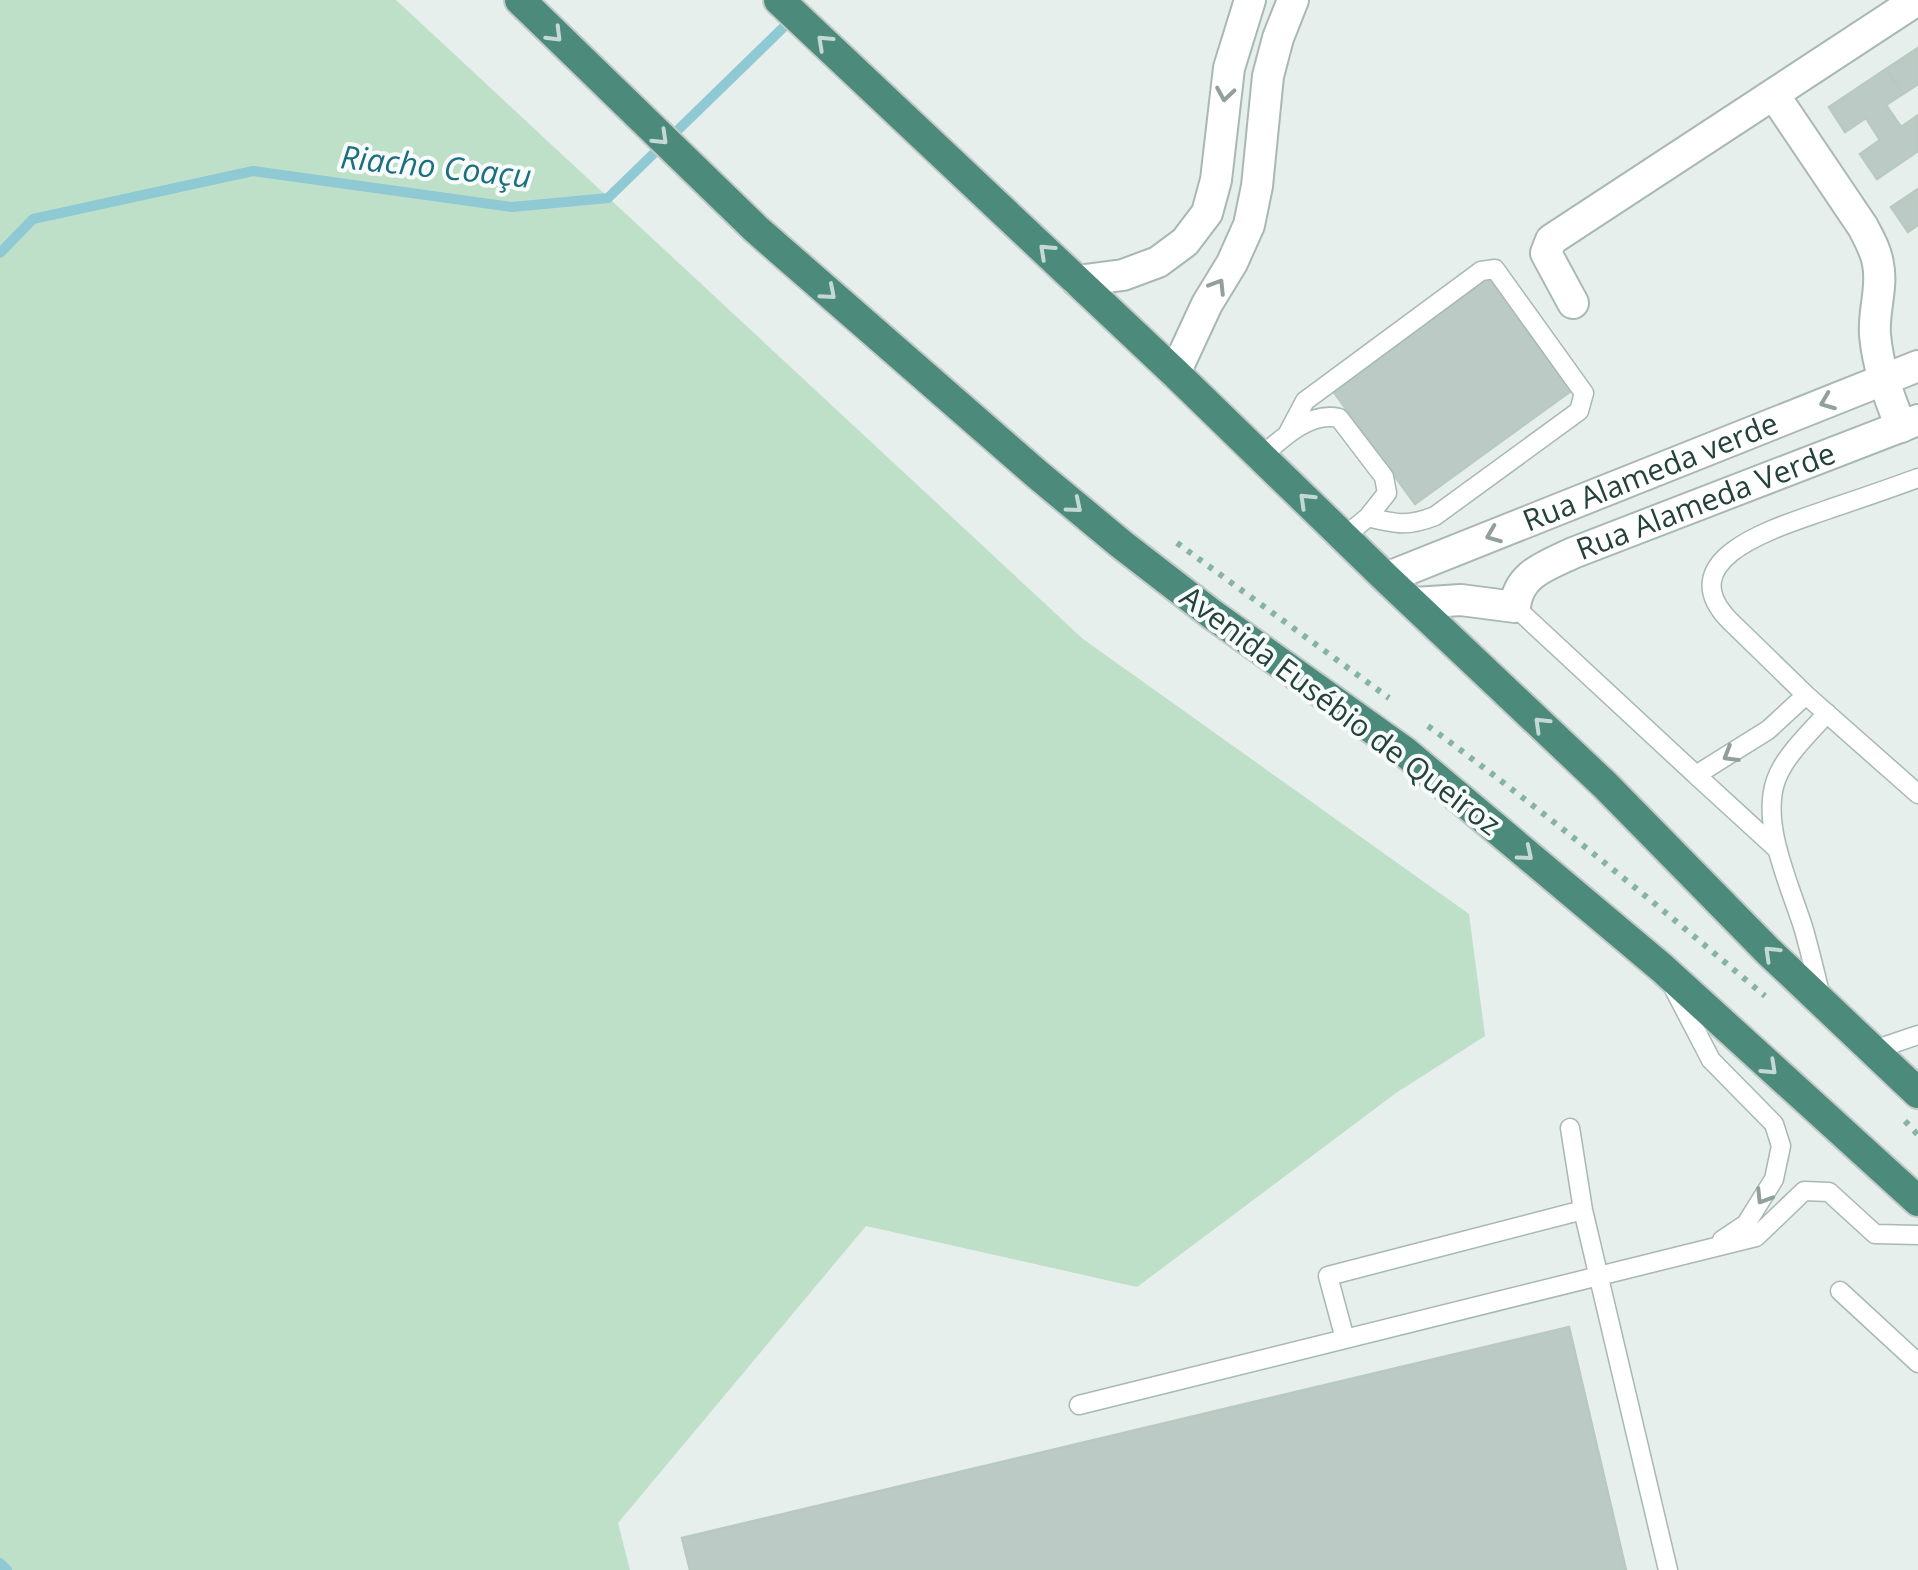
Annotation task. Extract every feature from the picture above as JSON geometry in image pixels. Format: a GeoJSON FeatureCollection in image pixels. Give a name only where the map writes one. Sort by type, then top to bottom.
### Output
{"type":"FeatureCollection","features":[{"type":"Feature","properties":{"kind":"highway","name":"Avenida Eusébio de Queiroz"},"geometry":{"type":"LineString","coordinates":[[520,0],[756,229],[907,362],[1121,544],[1405,752],[1662,968],[1918,1201]]}},
{"type":"Feature","properties":{"kind":"highway"},"geometry":{"type":"LineString","coordinates":[[779,0],[1605,785],[1918,1093]]}},
{"type":"Feature","properties":{"kind":"street"},"geometry":{"type":"LineString","coordinates":[[1078,281],[1123,275],[1158,262],[1185,242],[1208,212],[1216,180],[1229,68],[1250,0]]}},
{"type":"Feature","properties":{"kind":"street"},"geometry":{"type":"LineString","coordinates":[[1175,373],[1249,225],[1257,186],[1268,76],[1293,0]]}},
{"type":"Feature","properties":{"kind":"street"},"geometry":{"type":"LineString","coordinates":[[1573,303],[1546,253],[1551,240],[1917,0]]}},
{"type":"Feature","properties":{"kind":"street"},"geometry":{"type":"LineString","coordinates":[[1774,95],[1863,227],[1874,250],[1879,274],[1875,332],[1883,380],[1909,424]]}},
{"type":"Feature","properties":{"kind":"street","name":"Rua Alameda verde"},"geometry":{"type":"LineString","coordinates":[[1386,578],[1918,366]]}},
{"type":"Feature","properties":{"kind":"street","name":"Rua Alameda Verde"},"geometry":{"type":"LineString","coordinates":[[1515,607],[1516,593],[1524,581],[1573,553],[1909,424]]}},
{"type":"Feature","properties":{"kind":"street"},"geometry":{"type":"LineString","coordinates":[[1414,604],[1462,600],[1515,607]]}},
{"type":"Feature","properties":{"kind":"lane"},"geometry":{"type":"LineString","coordinates":[[1261,457],[1288,432],[1306,401],[1482,270],[1494,269],[1584,393],[1579,411],[1435,516],[1401,525],[1368,517]]}},
{"type":"Feature","properties":{"kind":"lane"},"geometry":{"type":"LineString","coordinates":[[1288,432],[1327,415],[1340,418],[1384,477],[1386,493],[1368,517],[1344,537]]}},
{"type":"Feature","properties":{"kind":"lane"},"geometry":{"type":"LineString","coordinates":[[1918,478],[1763,532],[1730,552],[1715,569],[1712,590],[1719,609],[1806,695],[1918,794]]}},
{"type":"Feature","properties":{"kind":"lane"},"geometry":{"type":"LineString","coordinates":[[1515,607],[1778,850]]}},
{"type":"Feature","properties":{"kind":"lane"},"geometry":{"type":"LineString","coordinates":[[1696,775],[1768,730],[1806,695]]}},
{"type":"Feature","properties":{"kind":"lane"},"geometry":{"type":"LineString","coordinates":[[1823,1003],[1778,850],[1772,813],[1775,782],[1784,764],[1827,713]]}},
{"type":"Feature","properties":{"kind":"lane"},"geometry":{"type":"LineString","coordinates":[[1662,968],[1711,1060],[1774,1124],[1781,1146],[1774,1179],[1746,1224],[1709,1249]]}},
{"type":"Feature","properties":{"kind":"lane"},"geometry":{"type":"LineString","coordinates":[[1874,1050],[1918,1035]]}},
{"type":"Feature","properties":{"kind":"lane"},"geometry":{"type":"LineString","coordinates":[[1570,1128],[1583,1210],[1668,1570]]}},
{"type":"Feature","properties":{"kind":"lane"},"geometry":{"type":"LineString","coordinates":[[1080,1405],[1756,1237],[1804,1191],[1830,1192],[1875,1234],[1918,1235]]}},
{"type":"Feature","properties":{"kind":"lane"},"geometry":{"type":"LineString","coordinates":[[1346,1339],[1328,1276],[1583,1210]]}},
{"type":"Feature","properties":{"kind":"lane"},"geometry":{"type":"LineString","coordinates":[[1840,1291],[1918,1362]]}},
{"type":"Feature","properties":{"kind":"green space"},"geometry":{"type":"Polygon","coordinates":[[[0,0],[396,0],[1083,639],[1469,914],[1485,1036],[1396,1093],[1137,1287],[866,1226],[618,1523],[630,1570],[0,1570],[0,0]]]}},
{"type":"Feature","properties":{"kind":"building"},"geometry":{"type":"Polygon","coordinates":[[[1918,48],[1918,84],[1903,94],[1886,69],[1918,48]]]}},
{"type":"Feature","properties":{"kind":"building"},"geometry":{"type":"Polygon","coordinates":[[[1886,69],[1903,94],[1886,105],[1901,127],[1917,116],[1918,151],[1877,179],[1860,154],[1880,140],[1866,118],[1845,132],[1829,107],[1886,69]]]}},
{"type":"Feature","properties":{"kind":"building"},"geometry":{"type":"Polygon","coordinates":[[[1918,189],[1918,225],[1908,232],[1891,207],[1918,189]]]}},
{"type":"Feature","properties":{"kind":"building"},"geometry":{"type":"Polygon","coordinates":[[[1492,271],[1575,388],[1415,504],[1328,384],[1492,271]]]}},
{"type":"Feature","properties":{"kind":"building"},"geometry":{"type":"Polygon","coordinates":[[[1569,1327],[1626,1570],[690,1570],[682,1538],[1569,1327]]]}},
{"type":"Feature","properties":{"kind":"waterway","name":"Riacho Coaçu"},"geometry":{"type":"LineString","coordinates":[[0,253],[33,219],[253,171],[512,207],[608,198],[793,18]]}},
{"type":"Feature","properties":{"kind":"waterway","name":"Riacho Coaçu"},"geometry":{"type":"LineString","coordinates":[[0,1563],[7,1570]]}}]}
